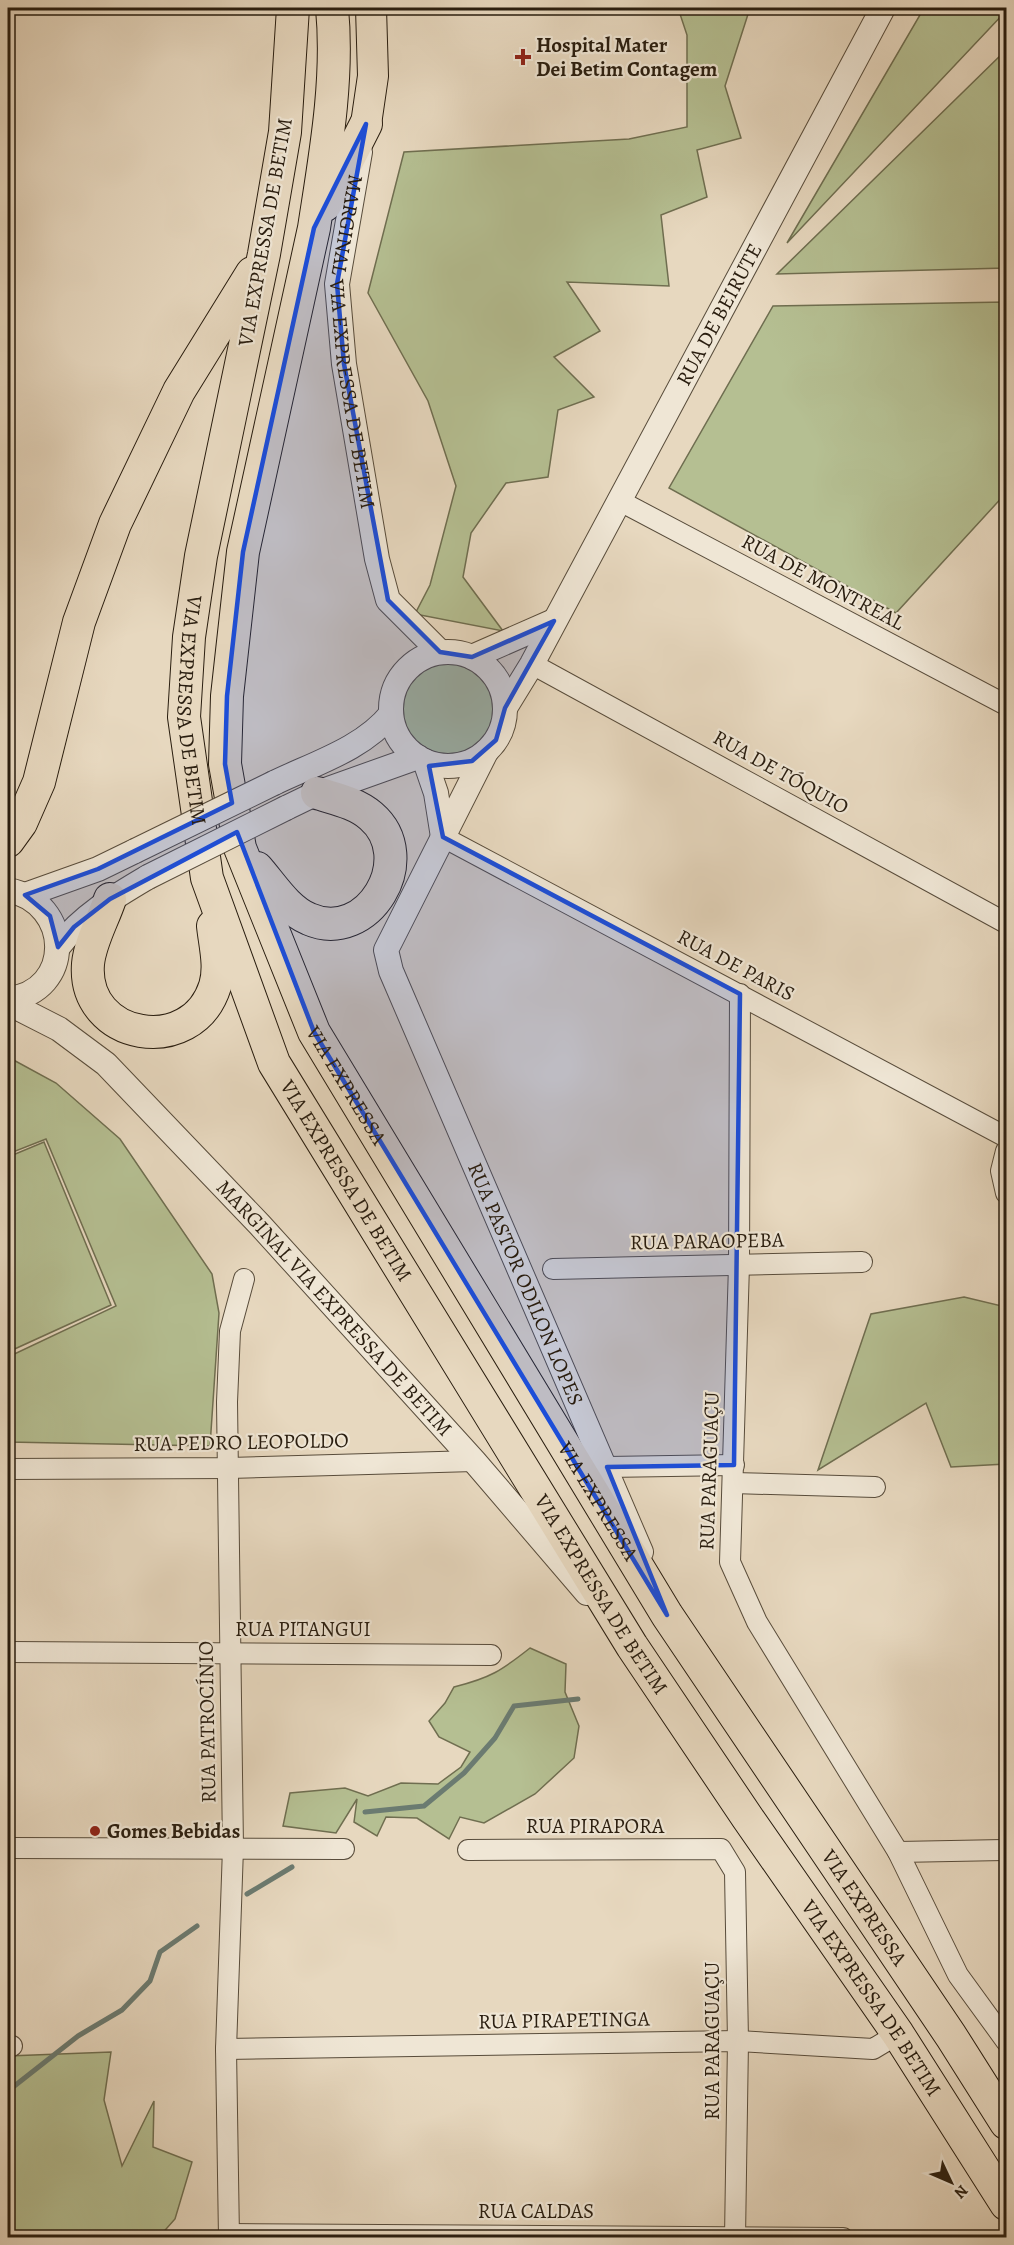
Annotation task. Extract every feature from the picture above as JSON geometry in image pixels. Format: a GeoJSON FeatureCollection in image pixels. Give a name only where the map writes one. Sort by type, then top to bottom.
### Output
{"type":"FeatureCollection","features":[{"type":"Feature","properties":{"kind":"highway","name":"VIA EXPRESSA DE BETIM"},"geometry":{"type":"LineString","coordinates":[[240,848],[225,764],[227,696],[243,552],[314,228],[336,46],[332,8]]}},
{"type":"Feature","properties":{"kind":"highway","name":"VIA EXPRESSA DE BETIM"},"geometry":{"type":"LineString","coordinates":[[292,11],[285,132],[264,254],[201,556],[189,637],[184,717],[207,878],[274,1063],[632,1646],[898,2034],[1006,2204]]}},
{"type":"Feature","properties":{"kind":"highway"},"geometry":{"type":"LineString","coordinates":[[314,228],[366,124]]}},
{"type":"Feature","properties":{"kind":"highway"},"geometry":{"type":"LineString","coordinates":[[8,841],[21,823],[39,782],[79,622],[115,524],[179,392],[264,254]]}},
{"type":"Feature","properties":{"kind":"highway"},"geometry":{"type":"LineString","coordinates":[[240,848],[287,903],[308,919],[330,924],[350,920],[368,910],[382,894],[389,875],[391,855],[385,834],[373,818],[357,805],[317,793]]}},
{"type":"Feature","properties":{"kind":"highway","name":"VIA EXPRESSA"},"geometry":{"type":"LineString","coordinates":[[240,848],[314,1032],[667,1615],[951,2036],[1006,2123]]}},
{"type":"Feature","properties":{"kind":"highway"},"geometry":{"type":"LineString","coordinates":[[110,899],[92,944],[88,965],[90,986],[99,1005],[113,1020],[132,1030],[153,1033],[174,1030],[192,1019],[206,1004],[215,985],[218,964],[207,878]]}},
{"type":"Feature","properties":{"kind":"main road","name":"MARGINAL VIA EXPRESSA DE BETIM"},"geometry":{"type":"LineString","coordinates":[[366,124],[373,76],[371,8]]}},
{"type":"Feature","properties":{"kind":"street","name":"RUA DE BEIRUTE"},"geometry":{"type":"LineString","coordinates":[[505,708],[532,664],[884,8]]}},
{"type":"Feature","properties":{"kind":"street","name":"MARGINAL VIA EXPRESSA DE BETIM"},"geometry":{"type":"LineString","coordinates":[[366,124],[341,249],[337,284],[344,364],[377,559],[388,600],[426,641],[440,652]]}},
{"type":"Feature","properties":{"kind":"street","name":"RUA DE MONTREAL"},"geometry":{"type":"LineString","coordinates":[[618,500],[1006,705]]}},
{"type":"Feature","properties":{"kind":"street"},"geometry":{"type":"LineString","coordinates":[[472,657],[554,621]]}},
{"type":"Feature","properties":{"kind":"street"},"geometry":{"type":"LineString","coordinates":[[443,837],[486,752],[496,740],[503,724],[505,708],[503,692],[496,677],[486,665],[472,657],[453,652],[440,652],[425,657],[403,675],[392,702],[391,714],[396,731],[405,746],[422,759],[441,765],[457,765],[486,752]]}},
{"type":"Feature","properties":{"kind":"street","name":"RUA DE TÓQUIO"},"geometry":{"type":"LineString","coordinates":[[532,664],[1006,923]]}},
{"type":"Feature","properties":{"kind":"street"},"geometry":{"type":"LineString","coordinates":[[16,893],[98,869],[363,740],[378,730],[391,714]]}},
{"type":"Feature","properties":{"kind":"street"},"geometry":{"type":"LineString","coordinates":[[58,947],[74,927],[110,899],[148,877],[317,793],[422,759]]}},
{"type":"Feature","properties":{"kind":"street"},"geometry":{"type":"LineString","coordinates":[[422,759],[436,793],[443,837]]}},
{"type":"Feature","properties":{"kind":"street","name":"RUA PASTOR ODILON LOPES"},"geometry":{"type":"LineString","coordinates":[[443,837],[386,950],[391,971],[607,1467],[667,1615]]}},
{"type":"Feature","properties":{"kind":"street","name":"RUA DE PARIS"},"geometry":{"type":"LineString","coordinates":[[443,837],[1006,1137]]}},
{"type":"Feature","properties":{"kind":"street"},"geometry":{"type":"LineString","coordinates":[[8,999],[33,990],[46,979],[54,963],[58,947],[56,931],[50,916],[39,904],[16,893]]}},
{"type":"Feature","properties":{"kind":"street","name":"RUA PARAGUAÇU"},"geometry":{"type":"LineString","coordinates":[[740,994],[739,1265],[734,1474],[729,1562],[757,1622],[898,1852],[957,1975],[1006,2041]]}},
{"type":"Feature","properties":{"kind":"street","name":"MARGINAL VIA EXPRESSA DE BETIM"},"geometry":{"type":"LineString","coordinates":[[8,1003],[59,1029],[106,1064],[260,1225],[474,1461],[632,1646]]}},
{"type":"Feature","properties":{"kind":"street"},"geometry":{"type":"LineString","coordinates":[[1006,1151],[1002,1171],[1006,1193]]}},
{"type":"Feature","properties":{"kind":"street","name":"RUA PARAOPEBA"},"geometry":{"type":"LineString","coordinates":[[553,1269],[862,1262]]}},
{"type":"Feature","properties":{"kind":"street","name":"RUA PATROCÍNIO"},"geometry":{"type":"LineString","coordinates":[[229,2236],[226,2049],[232,1848],[229,1653],[230,1331],[244,1279]]}},
{"type":"Feature","properties":{"kind":"street","name":"RUA PEDRO LEOPOLDO"},"geometry":{"type":"LineString","coordinates":[[8,1468],[229,1468],[474,1461]]}},
{"type":"Feature","properties":{"kind":"street"},"geometry":{"type":"LineString","coordinates":[[607,1467],[734,1474],[875,1487]]}},
{"type":"Feature","properties":{"kind":"street","name":"RUA PITANGUI"},"geometry":{"type":"LineString","coordinates":[[8,1652],[491,1654]]}},
{"type":"Feature","properties":{"kind":"street"},"geometry":{"type":"LineString","coordinates":[[8,1848],[344,1849]]}},
{"type":"Feature","properties":{"kind":"street","name":"RUA PARAGUAÇU"},"geometry":{"type":"LineString","coordinates":[[721,1849],[735,1872],[738,2041],[735,2237]]}},
{"type":"Feature","properties":{"kind":"street","name":"RUA PIRAPORA"},"geometry":{"type":"LineString","coordinates":[[468,1850],[721,1849]]}},
{"type":"Feature","properties":{"kind":"street"},"geometry":{"type":"LineString","coordinates":[[898,1852],[1004,1850]]}},
{"type":"Feature","properties":{"kind":"street","name":"RUA PIRAPETINGA"},"geometry":{"type":"LineString","coordinates":[[226,2049],[738,2041],[873,2049],[898,2034]]}},
{"type":"Feature","properties":{"kind":"street","name":"RUA CALDAS"},"geometry":{"type":"LineString","coordinates":[[229,2236],[843,2238]]}},
{"type":"Feature","properties":{"kind":"highlighted area"},"geometry":{"type":"Polygon","coordinates":[[[366,124],[337,284],[344,364],[388,600],[440,652],[472,657],[554,621],[505,708],[496,740],[472,761],[429,766],[443,837],[740,994],[734,1465],[607,1467],[667,1615],[314,1032],[237,832],[110,899],[74,927],[58,947],[50,916],[25,895],[98,869],[232,803],[225,764],[227,696],[243,552],[314,228],[366,124]]]}},
{"type":"Feature","properties":{"kind":"green space"},"geometry":{"type":"Polygon","coordinates":[[[678,8],[750,8],[725,86],[741,138],[697,150],[707,197],[661,215],[669,286],[567,282],[600,331],[554,357],[594,397],[558,410],[548,477],[506,483],[471,533],[463,577],[503,631],[415,614],[430,585],[456,486],[428,401],[368,293],[404,152],[629,139],[687,127],[687,35],[678,8]]]}},
{"type":"Feature","properties":{"kind":"green space"},"geometry":{"type":"Polygon","coordinates":[[[924,8],[1006,8],[1006,11],[787,243],[924,8]]]}},
{"type":"Feature","properties":{"kind":"green space"},"geometry":{"type":"Polygon","coordinates":[[[1006,50],[1006,268],[777,274],[1006,50]]]}},
{"type":"Feature","properties":{"kind":"green space"},"geometry":{"type":"Polygon","coordinates":[[[1006,302],[1006,493],[896,613],[669,488],[773,306],[1006,302]]]}},
{"type":"Feature","properties":{"kind":"green space"},"geometry":{"type":"Polygon","coordinates":[[[448,663],[466,667],[481,676],[490,691],[494,709],[490,727],[481,742],[466,751],[448,755],[430,751],[415,742],[406,727],[402,709],[406,691],[415,676],[430,667],[448,663]]]}},
{"type":"Feature","properties":{"kind":"green space"},"geometry":{"type":"Polygon","coordinates":[[[8,1057],[56,1083],[120,1139],[212,1274],[219,1313],[210,1446],[8,1442],[8,1357],[116,1306],[46,1139],[8,1154],[8,1057]]]}},
{"type":"Feature","properties":{"kind":"green space"},"geometry":{"type":"Polygon","coordinates":[[[44,1142],[111,1305],[8,1352],[8,1157],[44,1142]]]}},
{"type":"Feature","properties":{"kind":"green space"},"geometry":{"type":"Polygon","coordinates":[[[964,1297],[1006,1307],[1006,1464],[951,1467],[926,1403],[818,1470],[871,1314],[964,1297]]]}},
{"type":"Feature","properties":{"kind":"green space"},"geometry":{"type":"Polygon","coordinates":[[[530,1648],[566,1664],[565,1692],[579,1726],[574,1758],[535,1794],[484,1823],[460,1817],[449,1839],[417,1818],[386,1817],[377,1836],[354,1822],[357,1799],[336,1833],[283,1826],[290,1793],[345,1788],[368,1796],[401,1783],[438,1784],[461,1767],[470,1752],[439,1737],[429,1721],[445,1703],[454,1687],[495,1673],[530,1648]]]}},
{"type":"Feature","properties":{"kind":"green space"},"geometry":{"type":"Polygon","coordinates":[[[111,2052],[104,2100],[122,2166],[154,2101],[153,2147],[192,2162],[175,2219],[159,2237],[8,2237],[8,2056],[111,2052]]]}},
{"type":"Feature","properties":{"kind":"waterway"},"geometry":{"type":"LineString","coordinates":[[365,1812],[424,1806],[464,1773],[495,1738],[514,1706],[578,1699]]}},
{"type":"Feature","properties":{"kind":"waterway"},"geometry":{"type":"LineString","coordinates":[[247,1894],[292,1867]]}},
{"type":"Feature","properties":{"kind":"waterway"},"geometry":{"type":"LineString","coordinates":[[8,2091],[78,2036],[122,2010],[150,1981],[160,1952],[197,1926]]}},
{"type":"Feature","properties":{"kind":"place","name":"Hospital Mater Dei Betim Contagem"},"geometry":{"type":"Point","coordinates":[523,57]}},
{"type":"Feature","properties":{"kind":"place","name":"Gomes Bebidas"},"geometry":{"type":"Point","coordinates":[95,1831]}}]}
